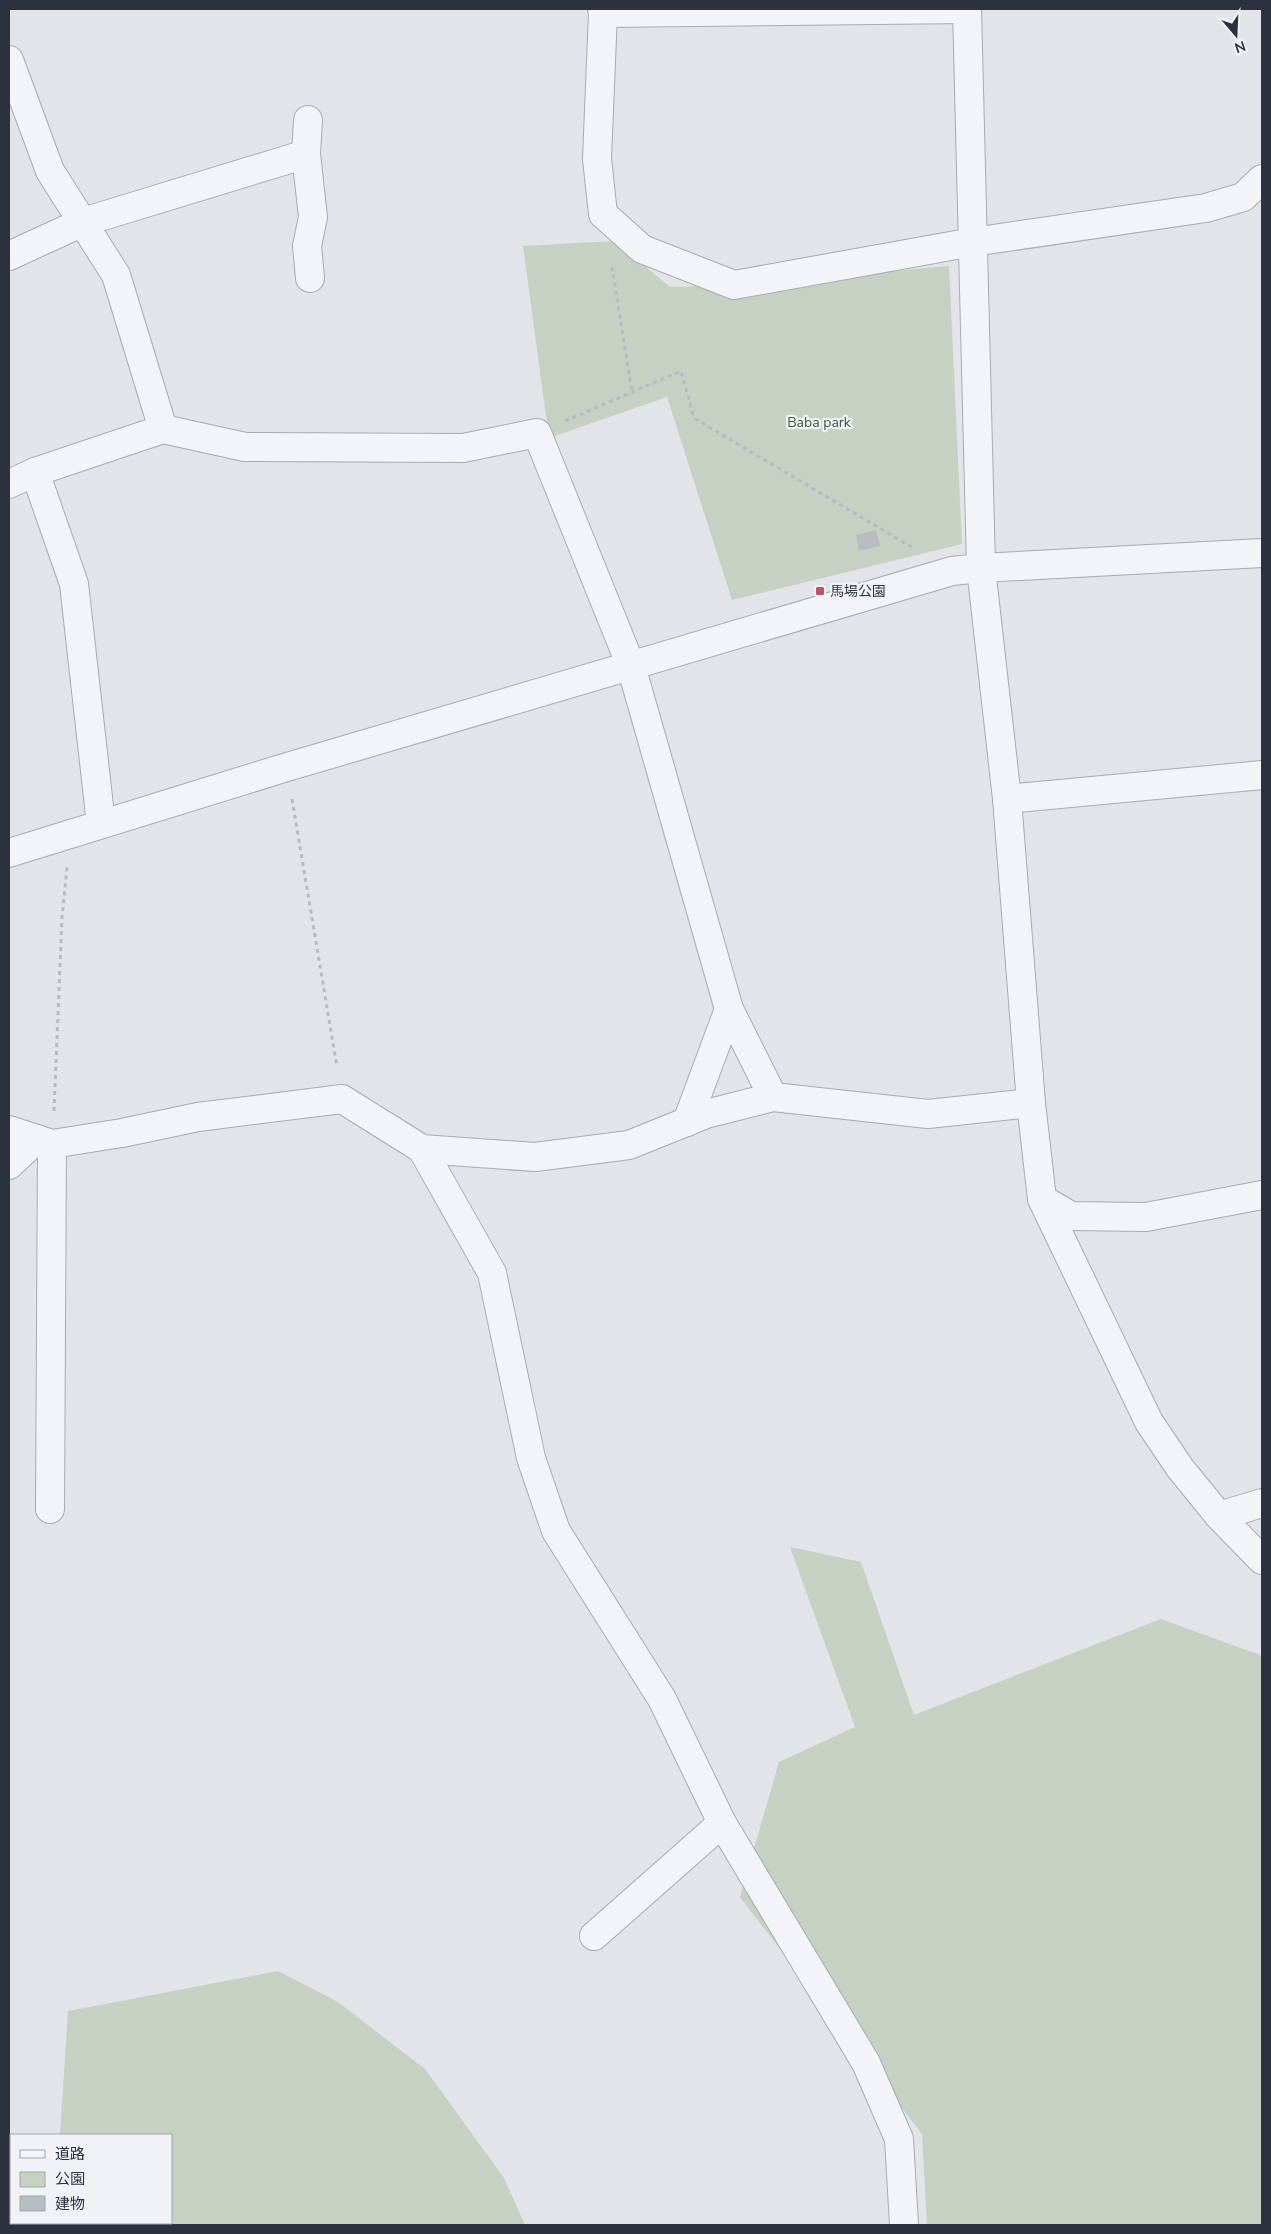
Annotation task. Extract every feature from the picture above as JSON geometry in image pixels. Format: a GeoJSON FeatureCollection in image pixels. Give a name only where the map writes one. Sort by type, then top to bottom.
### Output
{"type":"FeatureCollection","features":[{"type":"Feature","properties":{"kind":"street"},"geometry":{"type":"LineString","coordinates":[[1262,179],[1243,197],[1206,208],[973,242],[734,285],[642,249],[603,214],[597,159],[602,11],[967,9],[973,242],[981,568],[1007,798],[1031,1102],[1042,1199],[1149,1422],[1180,1468],[1219,1516],[1262,1560]]}},
{"type":"Feature","properties":{"kind":"street"},"geometry":{"type":"LineString","coordinates":[[9,60],[50,171],[116,275],[163,429]]}},
{"type":"Feature","properties":{"kind":"street"},"geometry":{"type":"LineString","coordinates":[[308,120],[306,154],[313,217],[307,246],[310,278]]}},
{"type":"Feature","properties":{"kind":"street"},"geometry":{"type":"LineString","coordinates":[[9,256],[83,222],[306,154]]}},
{"type":"Feature","properties":{"kind":"street"},"geometry":{"type":"LineString","coordinates":[[9,484],[35,472],[163,429],[246,447],[463,448],[537,433],[631,666],[729,1009],[773,1096]]}},
{"type":"Feature","properties":{"kind":"street"},"geometry":{"type":"LineString","coordinates":[[35,472],[74,584],[101,824]]}},
{"type":"Feature","properties":{"kind":"street"},"geometry":{"type":"LineString","coordinates":[[9,853],[286,767],[952,571],[1262,553]]}},
{"type":"Feature","properties":{"kind":"street"},"geometry":{"type":"LineString","coordinates":[[1007,798],[1262,775]]}},
{"type":"Feature","properties":{"kind":"street"},"geometry":{"type":"LineString","coordinates":[[687,1122],[729,1009]]}},
{"type":"Feature","properties":{"kind":"street"},"geometry":{"type":"LineString","coordinates":[[9,1130],[45,1141],[122,1133],[198,1117],[342,1099],[422,1149],[535,1157],[628,1145],[706,1114],[773,1096],[928,1114],[1031,1102]]}},
{"type":"Feature","properties":{"kind":"street"},"geometry":{"type":"LineString","coordinates":[[9,1165],[45,1141]]}},
{"type":"Feature","properties":{"kind":"street"},"geometry":{"type":"LineString","coordinates":[[45,1141],[50,1509]]}},
{"type":"Feature","properties":{"kind":"street"},"geometry":{"type":"LineString","coordinates":[[422,1149],[492,1273],[530,1458],[556,1531],[662,1698],[722,1823],[866,2063],[899,2139],[904,2225]]}},
{"type":"Feature","properties":{"kind":"street"},"geometry":{"type":"LineString","coordinates":[[1042,1199],[1071,1216],[1146,1217],[1262,1195]]}},
{"type":"Feature","properties":{"kind":"street"},"geometry":{"type":"LineString","coordinates":[[1219,1516],[1262,1503]]}},
{"type":"Feature","properties":{"kind":"street"},"geometry":{"type":"LineString","coordinates":[[594,1936],[722,1823]]}},
{"type":"Feature","properties":{"kind":"path"},"geometry":{"type":"LineString","coordinates":[[603,214],[632,392]]}},
{"type":"Feature","properties":{"kind":"path"},"geometry":{"type":"LineString","coordinates":[[537,433],[681,371],[694,418],[952,571]]}},
{"type":"Feature","properties":{"kind":"path"},"geometry":{"type":"LineString","coordinates":[[286,767],[342,1099]]}},
{"type":"Feature","properties":{"kind":"path"},"geometry":{"type":"LineString","coordinates":[[45,1141],[70,834]]}},
{"type":"Feature","properties":{"kind":"green space","name":"Baba park"},"geometry":{"type":"Polygon","coordinates":[[[615,241],[670,287],[734,285],[949,266],[962,544],[732,600],[667,397],[549,438],[523,246],[615,241]]]}},
{"type":"Feature","properties":{"kind":"green space"},"geometry":{"type":"Polygon","coordinates":[[[790,1547],[861,1562],[914,1715],[1161,1619],[1260,1655],[1262,1659],[1262,2225],[927,2225],[922,2134],[740,1897],[779,1762],[855,1727],[790,1547]]]}},
{"type":"Feature","properties":{"kind":"green space"},"geometry":{"type":"Polygon","coordinates":[[[278,1971],[338,2002],[425,2069],[504,2178],[525,2225],[9,2225],[10,2214],[10,2224],[172,2224],[172,2134],[60,2134],[68,2011],[278,1971]]]}},
{"type":"Feature","properties":{"kind":"building"},"geometry":{"type":"Polygon","coordinates":[[[876,530],[880,546],[859,551],[856,535],[876,530]]]}},
{"type":"Feature","properties":{"kind":"place","name":"馬場公園"},"geometry":{"type":"Point","coordinates":[820,591]}}]}
